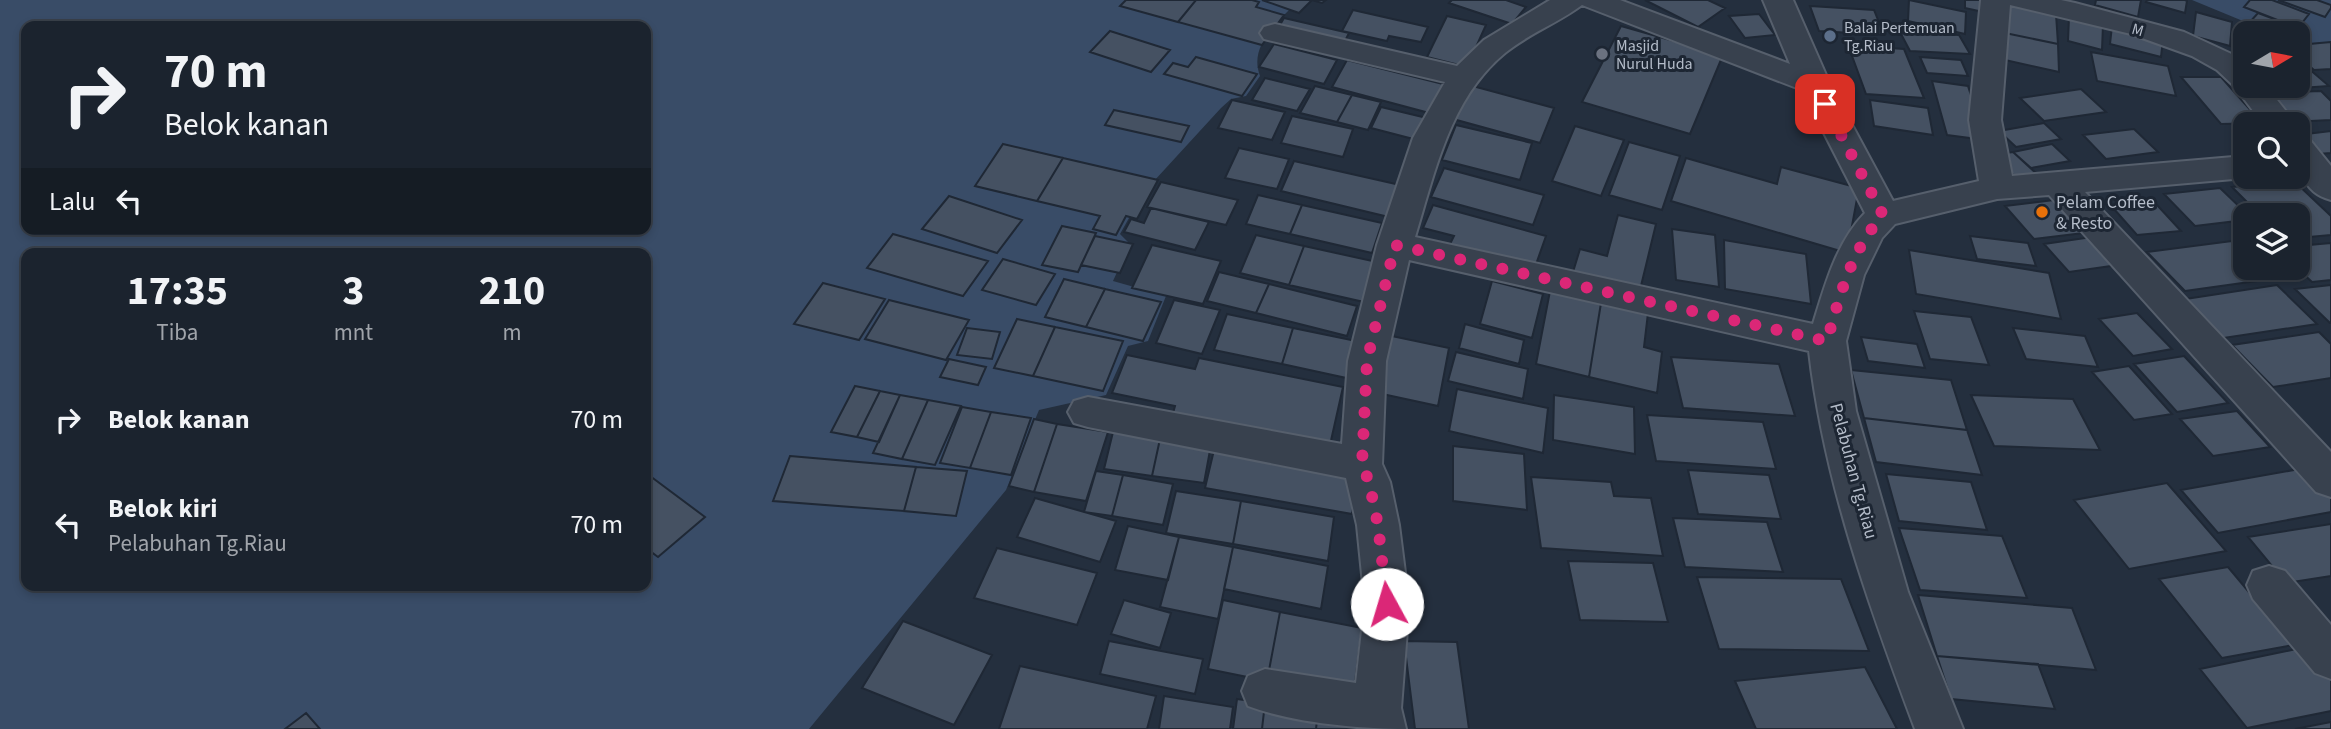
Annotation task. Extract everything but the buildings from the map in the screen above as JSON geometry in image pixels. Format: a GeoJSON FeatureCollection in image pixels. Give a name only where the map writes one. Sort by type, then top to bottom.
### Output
{"type":"FeatureCollection","features":[{"type":"Feature","properties":{"kind":"street"},"geometry":{"type":"LineString","coordinates":[[1265,691],[1380,718],[1387,604],[1378,525],[1369,482],[1362,464],[1367,361],[1395,245],[1429,138],[1463,78],[1495,46],[1571,0]]}},
{"type":"Feature","properties":{"kind":"street"},"geometry":{"type":"LineString","coordinates":[[1593,0],[1814,84]]}},
{"type":"Feature","properties":{"kind":"street"},"geometry":{"type":"LineString","coordinates":[[1778,0],[1814,84],[1883,215],[1997,188],[2233,168]]}},
{"type":"Feature","properties":{"kind":"street"},"geometry":{"type":"LineString","coordinates":[[1996,0],[1985,120],[1997,188]]}},
{"type":"Feature","properties":{"kind":"street","name":"M"},"geometry":{"type":"LineString","coordinates":[[2021,0],[2179,41],[2226,61],[2233,68]]}},
{"type":"Feature","properties":{"kind":"street"},"geometry":{"type":"LineString","coordinates":[[1275,33],[1463,78]]}},
{"type":"Feature","properties":{"kind":"street"},"geometry":{"type":"LineString","coordinates":[[2259,98],[2271,112]]}},
{"type":"Feature","properties":{"kind":"street"},"geometry":{"type":"LineString","coordinates":[[2310,166],[2331,189]]}},
{"type":"Feature","properties":{"kind":"street"},"geometry":{"type":"LineString","coordinates":[[2057,182],[2331,480]]}},
{"type":"Feature","properties":{"kind":"street","name":"Pelabuhan Tg.Riau"},"geometry":{"type":"LineString","coordinates":[[1883,215],[1867,232],[1846,275],[1827,341],[1836,411],[1886,592],[1940,729]]}},
{"type":"Feature","properties":{"kind":"street"},"geometry":{"type":"LineString","coordinates":[[1395,245],[1827,341]]}},
{"type":"Feature","properties":{"kind":"street"},"geometry":{"type":"LineString","coordinates":[[1088,412],[1362,464]]}},
{"type":"Feature","properties":{"kind":"street"},"geometry":{"type":"LineString","coordinates":[[2269,585],[2331,658]]}},
{"type":"Feature","properties":{"kind":"water"},"geometry":{"type":"Polygon","coordinates":[[[0,0],[1299,0],[1275,25],[1262,44],[1257,65],[1260,76],[1246,96],[1231,99],[1221,108],[1143,193],[1120,234],[1130,244],[1113,281],[1166,296],[1148,341],[1128,346],[1106,395],[1039,410],[1006,490],[809,729],[0,729],[0,0]]]}},
{"type":"Feature","properties":{"kind":"water"},"geometry":{"type":"Polygon","coordinates":[[[2192,0],[2331,0],[2331,65],[2310,54],[2310,21],[2243,21],[2192,0]]]}},
{"type":"Feature","properties":{"kind":"place","name":"Balai Pertemuan Tg.Riau"},"geometry":{"type":"Point","coordinates":[1830,36]}},
{"type":"Feature","properties":{"kind":"place","name":"Masjid Nurul Huda"},"geometry":{"type":"Point","coordinates":[1602,54]}},
{"type":"Feature","properties":{"kind":"place","name":"Pelam Coffee & Resto"},"geometry":{"type":"Point","coordinates":[2042,212]}},
{"type":"Feature","properties":{"kind":"route"},"geometry":{"type":"LineString","coordinates":[[1387,604],[1378,525],[1369,482],[1362,464],[1367,361],[1395,245],[1827,341],[1846,275],[1867,232],[1883,215],[1825,104]]}}]}
